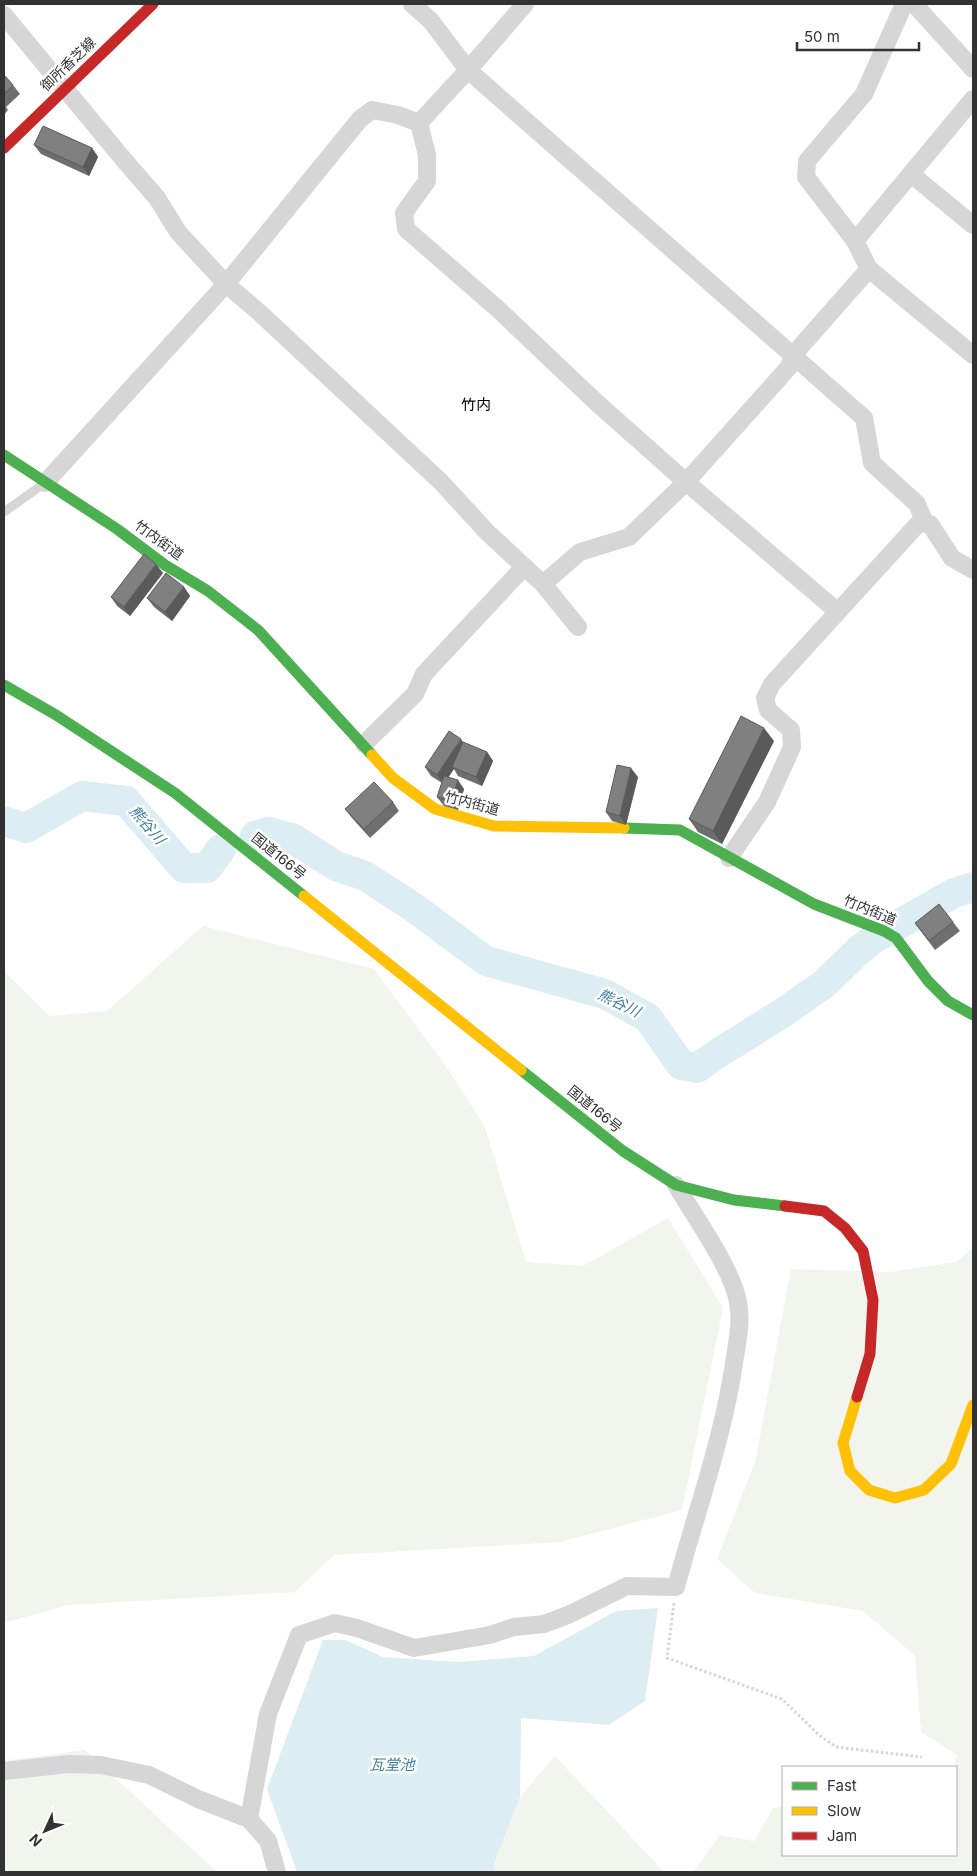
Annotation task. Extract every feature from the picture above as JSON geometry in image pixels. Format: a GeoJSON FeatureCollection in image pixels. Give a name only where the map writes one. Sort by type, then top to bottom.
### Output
{"type":"FeatureCollection","features":[{"type":"Feature","properties":{"kind":"main road","name":"御所香芝線"},"geometry":{"type":"LineString","coordinates":[[4,148],[153,4]]}},
{"type":"Feature","properties":{"kind":"main road","name":"竹内街道"},"geometry":{"type":"LineString","coordinates":[[4,456],[117,529],[165,565],[208,591],[258,630],[393,778],[435,809],[494,826],[580,826],[680,830],[814,904],[884,931],[896,938],[928,981],[948,1001],[973,1014]]}},
{"type":"Feature","properties":{"kind":"main road","name":"国道166号"},"geometry":{"type":"LineString","coordinates":[[4,685],[56,715],[175,793],[623,1151],[676,1185],[734,1200],[824,1211],[845,1228],[863,1251],[873,1300],[870,1354],[843,1443],[850,1471],[869,1490],[895,1498],[924,1490],[950,1464],[973,1406]]}},
{"type":"Feature","properties":{"kind":"street"},"geometry":{"type":"LineString","coordinates":[[412,4],[431,21],[468,70],[864,418],[872,463],[917,504],[924,523]]}},
{"type":"Feature","properties":{"kind":"street"},"geometry":{"type":"LineString","coordinates":[[419,123],[468,70],[524,4]]}},
{"type":"Feature","properties":{"kind":"street"},"geometry":{"type":"LineString","coordinates":[[904,4],[864,94],[806,162],[806,177],[855,241],[869,269],[973,354]]}},
{"type":"Feature","properties":{"kind":"street"},"geometry":{"type":"LineString","coordinates":[[914,4],[973,69]]}},
{"type":"Feature","properties":{"kind":"street"},"geometry":{"type":"LineString","coordinates":[[4,15],[157,198],[178,232],[226,284],[378,422],[440,482],[487,532],[543,584],[578,627]]}},
{"type":"Feature","properties":{"kind":"street"},"geometry":{"type":"LineString","coordinates":[[855,241],[973,98]]}},
{"type":"Feature","properties":{"kind":"street"},"geometry":{"type":"LineString","coordinates":[[45,483],[226,284],[360,119],[372,110],[398,115],[419,123]]}},
{"type":"Feature","properties":{"kind":"street"},"geometry":{"type":"LineString","coordinates":[[419,123],[427,155],[427,181],[404,213],[406,229],[499,310],[596,402],[686,482],[838,612]]}},
{"type":"Feature","properties":{"kind":"street"},"geometry":{"type":"LineString","coordinates":[[911,174],[973,225]]}},
{"type":"Feature","properties":{"kind":"street"},"geometry":{"type":"LineString","coordinates":[[543,584],[580,552],[629,537],[686,482],[789,367],[793,355],[869,269]]}},
{"type":"Feature","properties":{"kind":"street"},"geometry":{"type":"LineString","coordinates":[[729,858],[767,802],[792,748],[791,730],[768,710],[765,698],[772,684],[917,525],[930,524],[952,558],[973,570]]}},
{"type":"Feature","properties":{"kind":"street"},"geometry":{"type":"LineString","coordinates":[[364,744],[415,694],[424,674],[524,567]]}},
{"type":"Feature","properties":{"kind":"street"},"geometry":{"type":"LineString","coordinates":[[249,1819],[268,1714],[299,1635],[335,1623],[357,1628],[414,1648],[490,1635],[514,1627],[544,1624],[568,1615],[627,1586],[676,1587],[706,1490],[730,1389],[739,1334],[738,1302],[727,1270],[676,1185]]}},
{"type":"Feature","properties":{"kind":"street"},"geometry":{"type":"LineString","coordinates":[[4,1770],[69,1764],[111,1767],[149,1775],[249,1819],[268,1841],[277,1872]]}},
{"type":"Feature","properties":{"kind":"lane"},"geometry":{"type":"LineString","coordinates":[[4,512],[45,483]]}},
{"type":"Feature","properties":{"kind":"path"},"geometry":{"type":"LineString","coordinates":[[676,1587],[667,1658],[782,1699],[819,1735],[836,1747],[922,1757]]}},
{"type":"Feature","properties":{"kind":"shaded area"},"geometry":{"type":"Polygon","coordinates":[[[203,926],[374,969],[450,1072],[485,1127],[526,1262],[583,1266],[668,1218],[723,1308],[682,1510],[560,1542],[334,1555],[295,1592],[68,1605],[4,1623],[4,971],[49,1016],[107,1011],[203,926]]]}},
{"type":"Feature","properties":{"kind":"shaded area"},"geometry":{"type":"Polygon","coordinates":[[[973,1248],[973,1872],[693,1872],[720,1835],[754,1841],[773,1808],[782,1806],[782,1856],[957,1856],[957,1766],[954,1766],[957,1755],[921,1732],[915,1656],[863,1611],[755,1593],[717,1559],[755,1462],[791,1269],[890,1272],[956,1262],[973,1248]]]}},
{"type":"Feature","properties":{"kind":"shaded area"},"geometry":{"type":"Polygon","coordinates":[[[85,1750],[217,1872],[4,1872],[4,1761],[85,1750]]]}},
{"type":"Feature","properties":{"kind":"shaded area"},"geometry":{"type":"Polygon","coordinates":[[[555,1756],[664,1872],[493,1872],[495,1861],[520,1797],[555,1756]]]}},
{"type":"Feature","properties":{"kind":"water","name":"瓦堂池"},"geometry":{"type":"Polygon","coordinates":[[[658,1608],[645,1701],[609,1725],[521,1718],[520,1797],[495,1861],[493,1872],[297,1872],[267,1789],[323,1640],[345,1640],[383,1657],[458,1662],[534,1656],[616,1611],[658,1608]]]}},
{"type":"Feature","properties":{"kind":"building"},"geometry":{"type":"Polygon","coordinates":[[[4,75],[13,85],[4,94],[4,75]]]}},
{"type":"Feature","properties":{"kind":"building"},"geometry":{"type":"Polygon","coordinates":[[[43,126],[92,148],[83,167],[34,145],[43,126]]]}},
{"type":"Feature","properties":{"kind":"building"},"geometry":{"type":"Polygon","coordinates":[[[144,554],[156,564],[124,607],[111,597],[144,554]]]}},
{"type":"Feature","properties":{"kind":"building"},"geometry":{"type":"Polygon","coordinates":[[[166,573],[184,587],[165,612],[147,598],[166,573]]]}},
{"type":"Feature","properties":{"kind":"building"},"geometry":{"type":"Polygon","coordinates":[[[741,716],[764,728],[713,831],[689,819],[741,716]]]}},
{"type":"Feature","properties":{"kind":"building"},"geometry":{"type":"Polygon","coordinates":[[[449,731],[461,739],[437,775],[425,767],[449,731]]]}},
{"type":"Feature","properties":{"kind":"building"},"geometry":{"type":"Polygon","coordinates":[[[463,742],[487,752],[476,777],[452,767],[463,742]]]}},
{"type":"Feature","properties":{"kind":"building"},"geometry":{"type":"Polygon","coordinates":[[[617,765],[631,768],[620,816],[606,812],[617,765]]]}},
{"type":"Feature","properties":{"kind":"building"},"geometry":{"type":"Polygon","coordinates":[[[444,776],[458,780],[451,801],[437,797],[444,776]]]}},
{"type":"Feature","properties":{"kind":"building"},"geometry":{"type":"Polygon","coordinates":[[[374,782],[393,802],[364,829],[345,809],[374,782]]]}},
{"type":"Feature","properties":{"kind":"building"},"geometry":{"type":"Polygon","coordinates":[[[939,904],[953,922],[929,941],[915,923],[939,904]]]}},
{"type":"Feature","properties":{"kind":"waterway","name":"熊谷川"},"geometry":{"type":"LineString","coordinates":[[4,821],[26,828],[82,796],[126,801],[184,868],[207,868],[221,849]]}},
{"type":"Feature","properties":{"kind":"waterway","name":"熊谷川"},"geometry":{"type":"LineString","coordinates":[[255,836],[269,832],[292,838],[336,866],[365,876],[413,907],[486,961],[605,994],[648,1018],[681,1065],[697,1068],[824,984],[873,939],[954,893],[973,887]]}},
{"type":"Feature","properties":{"kind":"traffic: fast"},"geometry":{"type":"LineString","coordinates":[[4,455],[117,529],[165,565],[208,591],[258,630],[372,755]]}},
{"type":"Feature","properties":{"kind":"traffic: fast"},"geometry":{"type":"LineString","coordinates":[[4,685],[56,715],[175,793],[304,896]]}},
{"type":"Feature","properties":{"kind":"traffic: fast"},"geometry":{"type":"LineString","coordinates":[[624,828],[680,830],[814,904],[884,931],[896,938],[928,981],[948,1001],[973,1015]]}},
{"type":"Feature","properties":{"kind":"traffic: fast"},"geometry":{"type":"LineString","coordinates":[[521,1070],[623,1151],[676,1185],[734,1200],[785,1206]]}},
{"type":"Feature","properties":{"kind":"traffic: slow"},"geometry":{"type":"LineString","coordinates":[[372,755],[393,778],[435,809],[494,826],[624,828]]}},
{"type":"Feature","properties":{"kind":"traffic: slow"},"geometry":{"type":"LineString","coordinates":[[304,896],[521,1070]]}},
{"type":"Feature","properties":{"kind":"traffic: slow"},"geometry":{"type":"LineString","coordinates":[[857,1397],[843,1443],[850,1471],[869,1490],[895,1498],[924,1490],[951,1464],[973,1405]]}},
{"type":"Feature","properties":{"kind":"traffic: jam"},"geometry":{"type":"LineString","coordinates":[[4,148],[153,4]]}},
{"type":"Feature","properties":{"kind":"traffic: jam"},"geometry":{"type":"LineString","coordinates":[[785,1206],[824,1211],[845,1228],[863,1251],[873,1300],[870,1354],[857,1397]]}},
{"type":"Feature","properties":{"kind":"district","name":"竹内"},"geometry":{"type":"Point","coordinates":[476,405]}}]}
